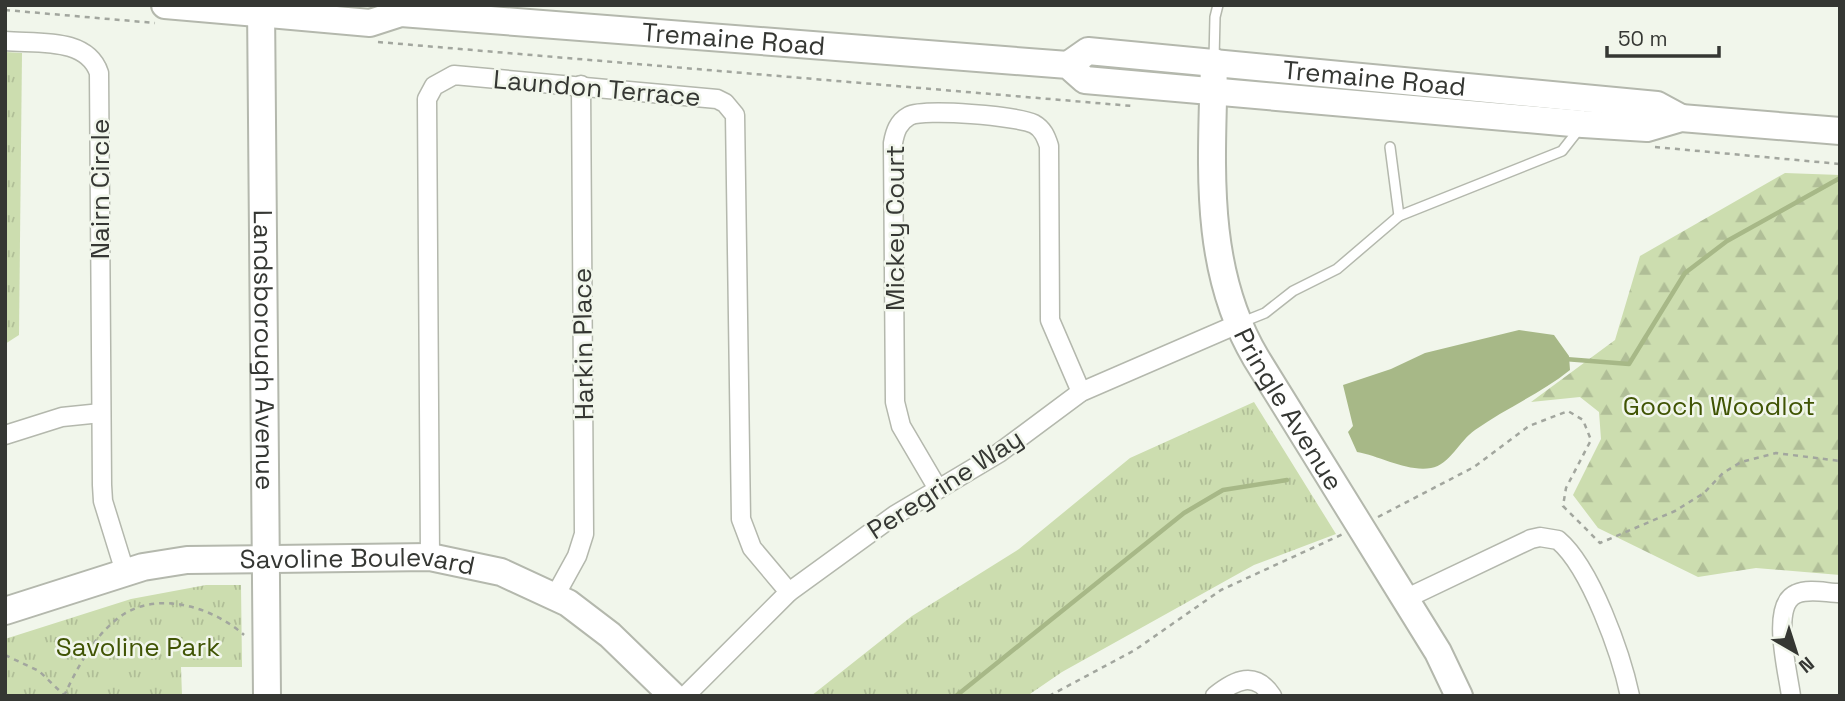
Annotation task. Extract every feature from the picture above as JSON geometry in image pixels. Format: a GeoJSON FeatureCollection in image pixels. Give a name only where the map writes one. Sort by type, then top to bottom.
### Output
{"type":"FeatureCollection","features":[{"type":"Feature","properties":{"kind":"main road","name":"Tremaine Road"},"geometry":{"type":"LineString","coordinates":[[165,15],[261,9],[370,23],[395,9],[1068,65],[1085,80],[1583,124],[1647,128],[1681,118],[1840,131]]}},
{"type":"Feature","properties":{"kind":"main road","name":"Landsborough Avenue"},"geometry":{"type":"LineString","coordinates":[[261,9],[268,696]]}},
{"type":"Feature","properties":{"kind":"main road","name":"Tremaine Road"},"geometry":{"type":"LineString","coordinates":[[1068,65],[1088,51],[1657,105],[1681,118]]}},
{"type":"Feature","properties":{"kind":"main road","name":"Pringle Avenue"},"geometry":{"type":"LineString","coordinates":[[1214,62],[1215,238],[1222,275],[1238,324],[1438,652],[1459,696]]}},
{"type":"Feature","properties":{"kind":"main road","name":"Savoline Boulevard"},"geometry":{"type":"LineString","coordinates":[[5,611],[125,572],[187,559],[430,557],[501,572],[555,596],[610,635],[673,696]]}},
{"type":"Feature","properties":{"kind":"street","name":"Nairn Circle"},"geometry":{"type":"LineString","coordinates":[[5,41],[79,49],[90,55],[99,73],[103,501],[125,572]]}},
{"type":"Feature","properties":{"kind":"street","name":"Laundon Terrace"},"geometry":{"type":"LineString","coordinates":[[430,557],[427,99],[434,86],[454,75],[718,99],[725,103],[735,116],[742,529],[752,548],[789,592]]}},
{"type":"Feature","properties":{"kind":"street","name":"Harkin Place"},"geometry":{"type":"LineString","coordinates":[[555,596],[577,556],[584,534],[581,86]]}},
{"type":"Feature","properties":{"kind":"street","name":"Mickey Court"},"geometry":{"type":"LineString","coordinates":[[938,489],[901,426],[895,402],[893,144],[899,125],[910,115],[930,112],[1025,121],[1045,134],[1049,146],[1050,320],[1082,392]]}},
{"type":"Feature","properties":{"kind":"street","name":"Peregrine Way"},"geometry":{"type":"LineString","coordinates":[[685,696],[789,592],[895,515],[999,453],[1082,392],[1238,324]]}},
{"type":"Feature","properties":{"kind":"street"},"geometry":{"type":"LineString","coordinates":[[5,435],[70,415],[101,412]]}},
{"type":"Feature","properties":{"kind":"street"},"geometry":{"type":"LineString","coordinates":[[1405,599],[1531,539],[1558,540],[1575,563],[1601,611],[1616,648],[1630,696]]}},
{"type":"Feature","properties":{"kind":"street"},"geometry":{"type":"LineString","coordinates":[[1791,696],[1782,622],[1784,606],[1795,594],[1840,593]]}},
{"type":"Feature","properties":{"kind":"street"},"geometry":{"type":"LineString","coordinates":[[1215,696],[1232,682],[1245,678],[1262,684],[1272,696]]}},
{"type":"Feature","properties":{"kind":"lane"},"geometry":{"type":"LineString","coordinates":[[1214,62],[1215,17],[1218,5]]}},
{"type":"Feature","properties":{"kind":"lane"},"geometry":{"type":"LineString","coordinates":[[1215,17],[1224,5]]}},
{"type":"Feature","properties":{"kind":"lane"},"geometry":{"type":"LineString","coordinates":[[1238,324],[1265,313],[1293,291],[1337,269],[1399,216],[1563,152],[1583,124]]}},
{"type":"Feature","properties":{"kind":"lane"},"geometry":{"type":"LineString","coordinates":[[1391,147],[1399,216]]}},
{"type":"Feature","properties":{"kind":"path"},"geometry":{"type":"LineString","coordinates":[[5,10],[165,15]]}},
{"type":"Feature","properties":{"kind":"path"},"geometry":{"type":"LineString","coordinates":[[371,41],[1138,107]]}},
{"type":"Feature","properties":{"kind":"path"},"geometry":{"type":"LineString","coordinates":[[1653,147],[1840,164]]}},
{"type":"Feature","properties":{"kind":"path"},"geometry":{"type":"LineString","coordinates":[[1381,515],[1474,467],[1529,426],[1569,411],[1583,420],[1591,440],[1566,488],[1563,506],[1600,543],[1675,511],[1704,493],[1723,473],[1741,462],[1776,453],[1839,461],[1840,474]]}},
{"type":"Feature","properties":{"kind":"path"},"geometry":{"type":"LineString","coordinates":[[1049,696],[1135,650],[1221,590],[1270,565],[1339,537]]}},
{"type":"Feature","properties":{"kind":"path"},"geometry":{"type":"LineString","coordinates":[[5,655],[40,671],[65,696],[101,634],[125,613],[138,608],[168,604],[188,605],[233,626],[244,635]]}},
{"type":"Feature","properties":{"kind":"green space"},"geometry":{"type":"Polygon","coordinates":[[[5,52],[22,53],[19,335],[5,344],[5,52]]]}},
{"type":"Feature","properties":{"kind":"green space","name":"Gooch Woodlot"},"geometry":{"type":"Polygon","coordinates":[[[1785,173],[1840,175],[1840,575],[1756,568],[1698,577],[1598,528],[1573,495],[1601,439],[1599,412],[1580,397],[1531,402],[1615,340],[1640,256],[1785,173]]]}},
{"type":"Feature","properties":{"kind":"green space"},"geometry":{"type":"Polygon","coordinates":[[[1254,402],[1336,534],[1254,565],[1062,672],[1027,696],[811,696],[912,616],[1019,549],[1130,458],[1254,402]]]}},
{"type":"Feature","properties":{"kind":"green space","name":"Savoline Park"},"geometry":{"type":"Polygon","coordinates":[[[206,585],[241,585],[242,667],[181,667],[182,696],[5,696],[5,639],[131,599],[206,585]]]}},
{"type":"Feature","properties":{"kind":"shaded area"},"geometry":{"type":"Polygon","coordinates":[[[1519,330],[1554,335],[1569,356],[1570,370],[1475,430],[1438,466],[1413,468],[1357,452],[1348,432],[1353,426],[1343,385],[1391,369],[1425,353],[1519,330]]]}},
{"type":"Feature","properties":{"kind":"waterway"},"geometry":{"type":"LineString","coordinates":[[1565,359],[1629,364],[1685,273],[1727,241],[1840,178]]}},
{"type":"Feature","properties":{"kind":"waterway"},"geometry":{"type":"LineString","coordinates":[[956,696],[1184,513],[1223,490],[1287,480]]}}]}
